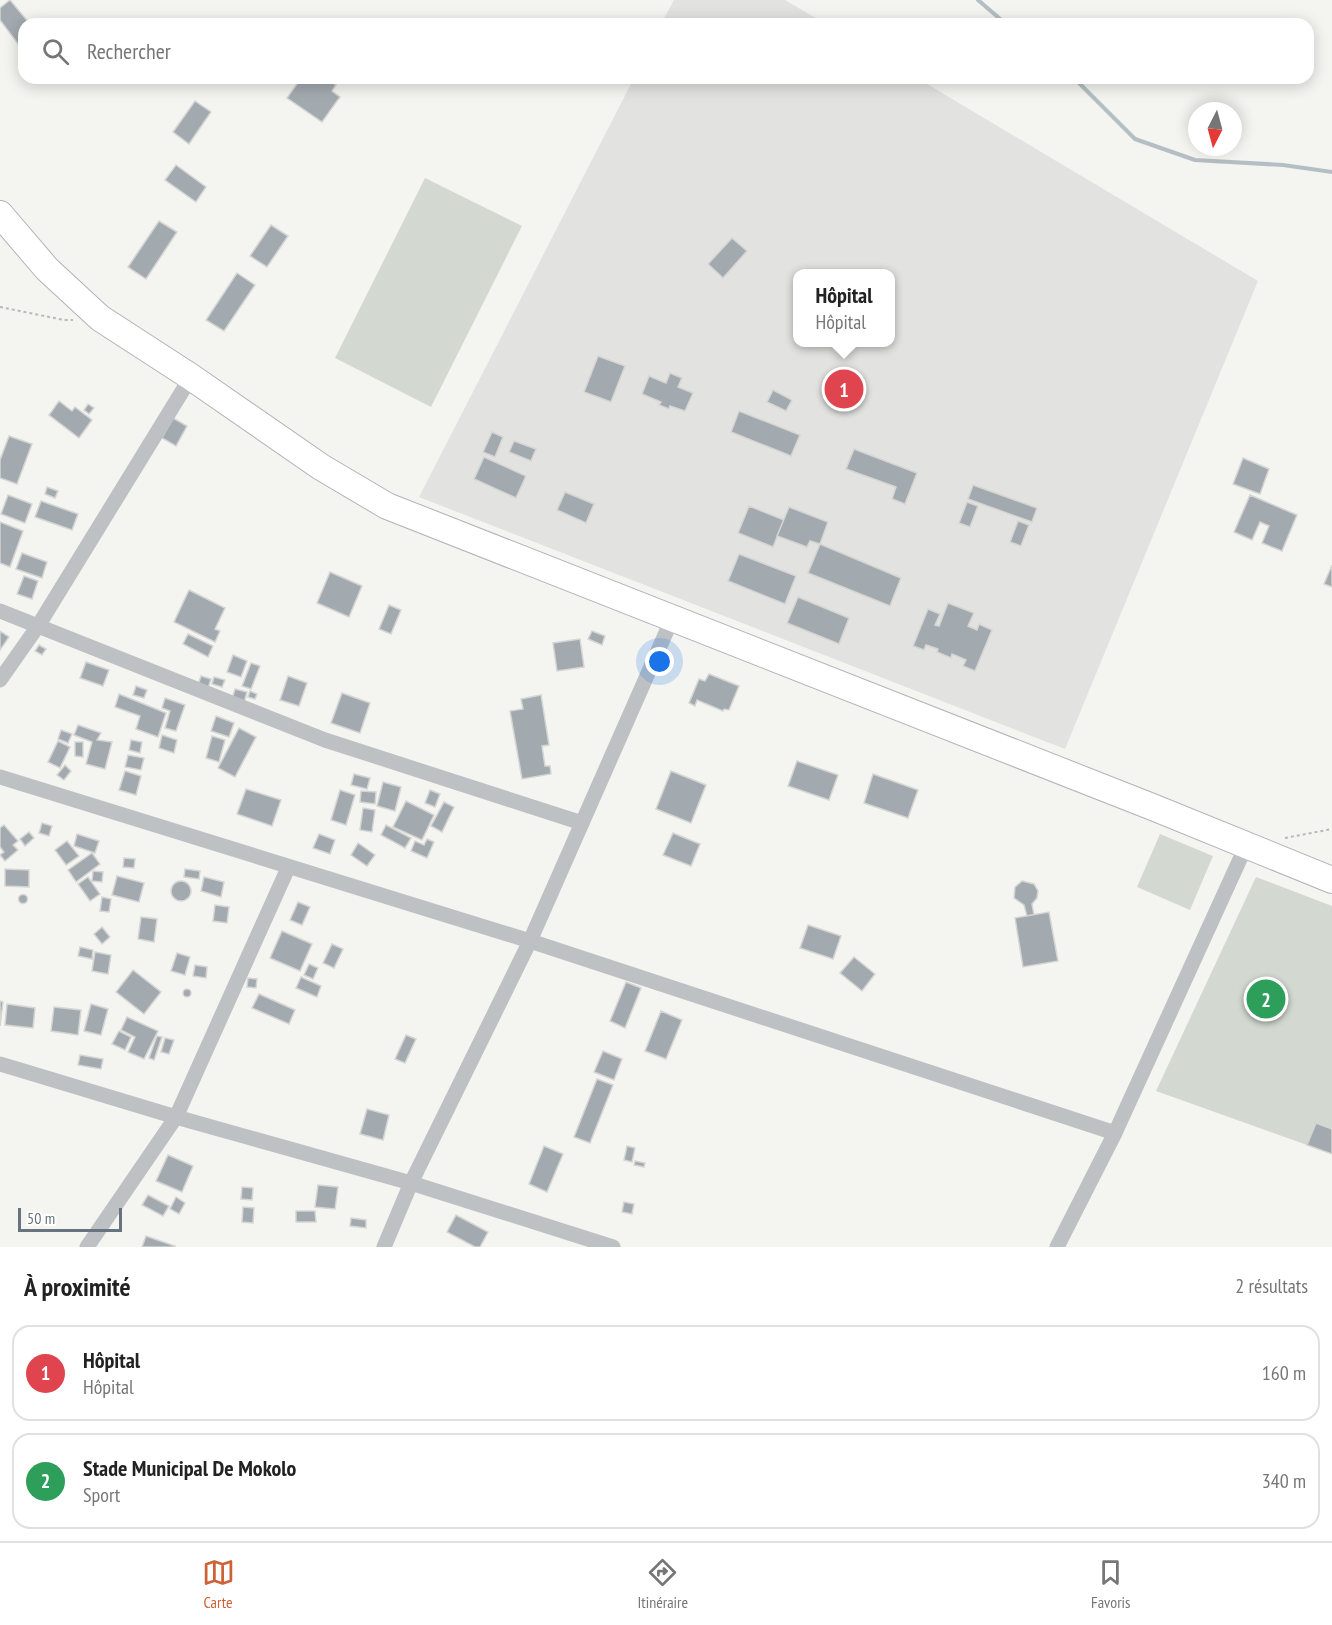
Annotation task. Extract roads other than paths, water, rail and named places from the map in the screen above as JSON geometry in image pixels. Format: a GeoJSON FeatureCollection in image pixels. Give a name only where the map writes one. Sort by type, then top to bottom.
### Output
{"type":"FeatureCollection","features":[{"type":"Feature","properties":{"kind":"main road"},"geometry":{"type":"LineString","coordinates":[[0,214],[47,269],[99,318],[191,377],[321,467],[387,506],[1332,880]]}},
{"type":"Feature","properties":{"kind":"street"},"geometry":{"type":"LineString","coordinates":[[0,680],[38,626],[191,377]]}},
{"type":"Feature","properties":{"kind":"street"},"geometry":{"type":"LineString","coordinates":[[0,611],[325,740],[582,824]]}},
{"type":"Feature","properties":{"kind":"street"},"geometry":{"type":"LineString","coordinates":[[384,1247],[411,1183],[530,941],[672,619]]}},
{"type":"Feature","properties":{"kind":"street"},"geometry":{"type":"LineString","coordinates":[[0,777],[530,941],[1115,1132]]}},
{"type":"Feature","properties":{"kind":"street"},"geometry":{"type":"LineString","coordinates":[[1057,1247],[1115,1132],[1246,846]]}},
{"type":"Feature","properties":{"kind":"street"},"geometry":{"type":"LineString","coordinates":[[87,1247],[176,1117],[288,868]]}},
{"type":"Feature","properties":{"kind":"street"},"geometry":{"type":"LineString","coordinates":[[0,1064],[176,1117],[411,1183],[613,1247]]}},
{"type":"Feature","properties":{"kind":"waterway"},"geometry":{"type":"LineString","coordinates":[[978,0],[999,18]]}},
{"type":"Feature","properties":{"kind":"waterway"},"geometry":{"type":"LineString","coordinates":[[1080,84],[1135,139],[1195,160],[1283,165],[1332,172]]}},
{"type":"Feature","properties":{"kind":"place","name":"Hôpital"},"geometry":{"type":"Point","coordinates":[844,389]}},
{"type":"Feature","properties":{"kind":"place","name":"Stade Municipal De Mokolo"},"geometry":{"type":"Point","coordinates":[1266,999]}}]}
